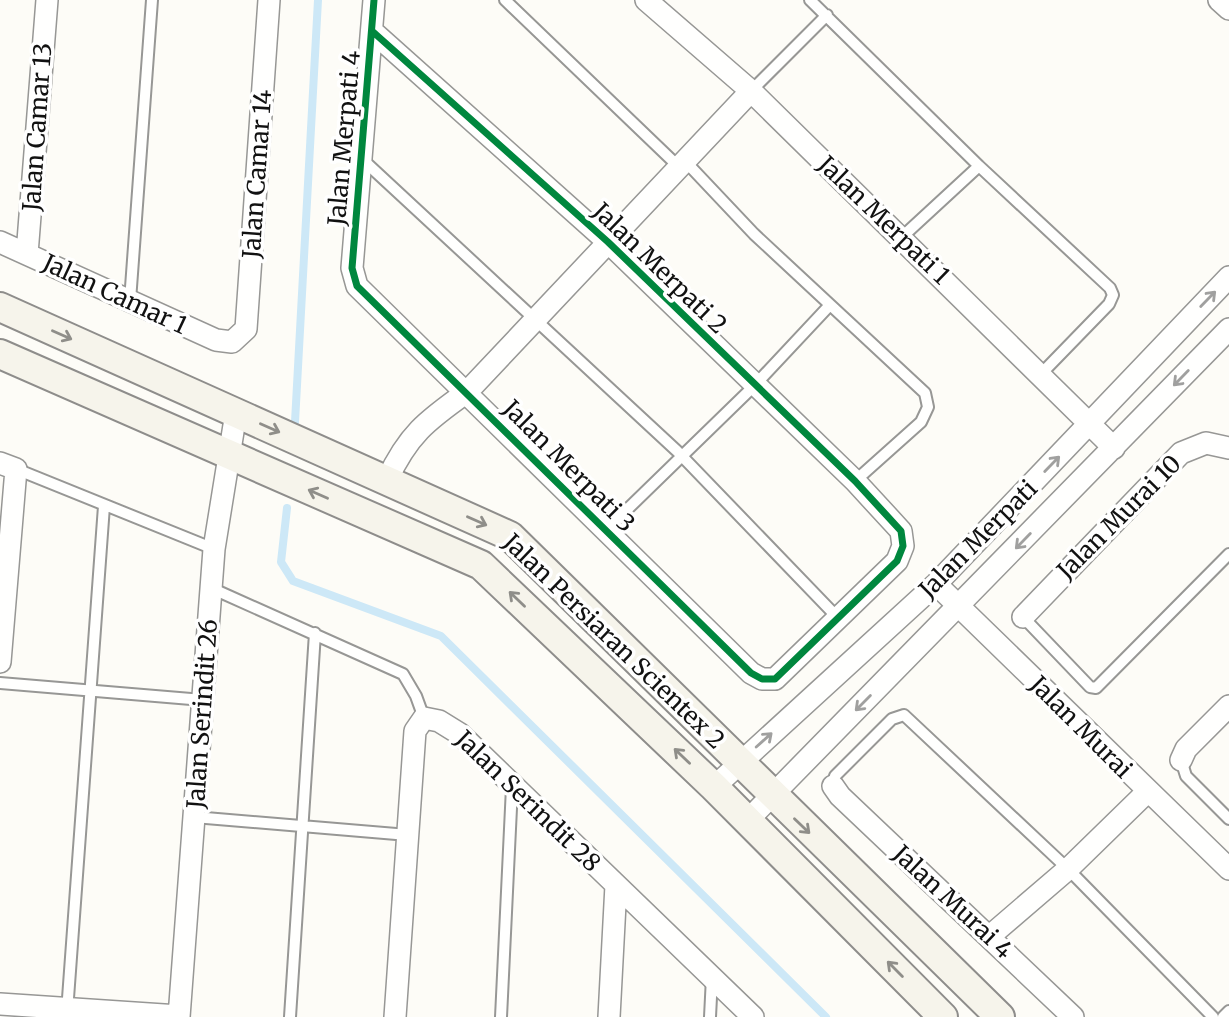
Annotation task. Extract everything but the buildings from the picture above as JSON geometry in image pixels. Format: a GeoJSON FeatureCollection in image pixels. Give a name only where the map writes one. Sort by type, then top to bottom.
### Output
{"type":"FeatureCollection","features":[{"type":"Feature","properties":{"kind":"street","name":"Jalan Camar 13"},"geometry":{"type":"LineString","coordinates":[[27,254],[47,0]]}},
{"type":"Feature","properties":{"kind":"street","name":"Jalan Camar 14"},"geometry":{"type":"LineString","coordinates":[[232,342],[246,329],[270,0]]}},
{"type":"Feature","properties":{"kind":"street","name":"Jalan Merpati 4"},"geometry":{"type":"LineString","coordinates":[[353,279],[374,0]]}},
{"type":"Feature","properties":{"kind":"street","name":"Jalan Merpati 1"},"geometry":{"type":"LineString","coordinates":[[646,0],[751,91],[1114,448]]}},
{"type":"Feature","properties":{"kind":"street"},"geometry":{"type":"LineString","coordinates":[[1219,0],[1229,9]]}},
{"type":"Feature","properties":{"kind":"street","name":"Jalan Merpati 2"},"geometry":{"type":"LineString","coordinates":[[372,32],[608,242],[855,481],[901,531],[903,546],[897,561],[838,618]]}},
{"type":"Feature","properties":{"kind":"street"},"geometry":{"type":"LineString","coordinates":[[387,481],[403,447],[414,434],[467,392],[751,91]]}},
{"type":"Feature","properties":{"kind":"street","name":"Jalan Camar 1"},"geometry":{"type":"LineString","coordinates":[[0,242],[216,340],[232,342]]}},
{"type":"Feature","properties":{"kind":"street","name":"Jalan Merpati"},"geometry":{"type":"LineString","coordinates":[[714,787],[936,584],[1229,277]]}},
{"type":"Feature","properties":{"kind":"street","name":"Jalan Merpati 3"},"geometry":{"type":"LineString","coordinates":[[353,279],[357,286],[751,673],[762,679],[775,679],[838,618]]}},
{"type":"Feature","properties":{"kind":"street","name":"Jalan Persiaran Scientex 2"},"geometry":{"type":"LineString","coordinates":[[0,307],[510,536],[740,762],[771,796],[1000,1017]]}},
{"type":"Feature","properties":{"kind":"street","name":"Jalan Merpati"},"geometry":{"type":"LineString","coordinates":[[748,820],[960,607],[1229,329]]}},
{"type":"Feature","properties":{"kind":"street","name":"Jalan Persiaran Scientex 2"},"geometry":{"type":"LineString","coordinates":[[0,354],[481,565],[748,820],[943,1017]]}},
{"type":"Feature","properties":{"kind":"street","name":"Jalan Serindit 26"},"geometry":{"type":"LineString","coordinates":[[179,1017],[214,549],[236,413]]}},
{"type":"Feature","properties":{"kind":"street","name":"Jalan Murai 10"},"geometry":{"type":"LineString","coordinates":[[1023,617],[1181,453],[1206,443],[1229,448]]}},
{"type":"Feature","properties":{"kind":"street"},"geometry":{"type":"LineString","coordinates":[[0,662],[8,466]]}},
{"type":"Feature","properties":{"kind":"street","name":"Jalan Murai"},"geometry":{"type":"LineString","coordinates":[[936,584],[1229,869]]}},
{"type":"Feature","properties":{"kind":"street"},"geometry":{"type":"LineString","coordinates":[[1181,760],[1186,748],[1229,706]]}},
{"type":"Feature","properties":{"kind":"street","name":"Jalan Serindit 28"},"geometry":{"type":"LineString","coordinates":[[396,1017],[415,731],[424,719],[439,721],[453,728],[753,1017]]}},
{"type":"Feature","properties":{"kind":"street","name":"Jalan Murai 4"},"geometry":{"type":"LineString","coordinates":[[833,786],[1073,1017]]}},
{"type":"Feature","properties":{"kind":"street"},"geometry":{"type":"LineString","coordinates":[[990,936],[1068,869],[1147,792]]}},
{"type":"Feature","properties":{"kind":"street"},"geometry":{"type":"LineString","coordinates":[[610,1017],[616,885]]}},
{"type":"Feature","properties":{"kind":"street"},"geometry":{"type":"LineString","coordinates":[[0,1004],[67,1013],[179,1017]]}},
{"type":"Feature","properties":{"kind":"lane"},"geometry":{"type":"LineString","coordinates":[[130,301],[152,0]]}},
{"type":"Feature","properties":{"kind":"lane"},"geometry":{"type":"LineString","coordinates":[[505,0],[925,393],[928,407],[921,422],[855,481]]}},
{"type":"Feature","properties":{"kind":"lane"},"geometry":{"type":"LineString","coordinates":[[810,0],[979,166],[1110,288],[1113,295],[1109,304],[1041,374]]}},
{"type":"Feature","properties":{"kind":"lane"},"geometry":{"type":"LineString","coordinates":[[751,91],[827,15]]}},
{"type":"Feature","properties":{"kind":"lane"},"geometry":{"type":"LineString","coordinates":[[362,159],[537,318],[682,456],[838,618]]}},
{"type":"Feature","properties":{"kind":"lane"},"geometry":{"type":"LineString","coordinates":[[902,237],[979,166]]}},
{"type":"Feature","properties":{"kind":"lane"},"geometry":{"type":"LineString","coordinates":[[606,530],[754,386],[829,306]]}},
{"type":"Feature","properties":{"kind":"lane"},"geometry":{"type":"LineString","coordinates":[[8,466],[214,549]]}},
{"type":"Feature","properties":{"kind":"lane"},"geometry":{"type":"LineString","coordinates":[[67,1013],[104,506]]}},
{"type":"Feature","properties":{"kind":"lane"},"geometry":{"type":"LineString","coordinates":[[1023,617],[1090,687],[1096,688],[1229,554]]}},
{"type":"Feature","properties":{"kind":"lane"},"geometry":{"type":"LineString","coordinates":[[211,588],[403,674],[416,696],[424,719]]}},
{"type":"Feature","properties":{"kind":"lane"},"geometry":{"type":"LineString","coordinates":[[290,1017],[315,633]]}},
{"type":"Feature","properties":{"kind":"lane"},"geometry":{"type":"LineString","coordinates":[[0,683],[203,700]]}},
{"type":"Feature","properties":{"kind":"lane"},"geometry":{"type":"LineString","coordinates":[[833,786],[835,776],[892,719],[904,715],[1068,869],[1213,1017]]}},
{"type":"Feature","properties":{"kind":"lane"},"geometry":{"type":"LineString","coordinates":[[1181,760],[1186,776],[1229,819]]}},
{"type":"Feature","properties":{"kind":"lane"},"geometry":{"type":"LineString","coordinates":[[501,1017],[512,785]]}},
{"type":"Feature","properties":{"kind":"lane"},"geometry":{"type":"LineString","coordinates":[[194,817],[408,835]]}},
{"type":"Feature","properties":{"kind":"lane"},"geometry":{"type":"LineString","coordinates":[[710,1017],[712,977]]}},
{"type":"Feature","properties":{"kind":"lane"},"geometry":{"type":"LineString","coordinates":[[1223,1017],[1229,1011]]}},
{"type":"Feature","properties":{"kind":"lane"},"geometry":{"type":"LineString","coordinates":[[179,1017],[192,1017]]}},
{"type":"Feature","properties":{"kind":"waterway"},"geometry":{"type":"LineString","coordinates":[[295,422],[318,0]]}},
{"type":"Feature","properties":{"kind":"waterway"},"geometry":{"type":"LineString","coordinates":[[287,508],[281,562],[293,581],[441,636],[826,1017]]}},
{"type":"Feature","properties":{"kind":"cycle path"},"geometry":{"type":"LineString","coordinates":[[372,31],[608,242],[855,481],[901,531],[903,546],[897,561],[775,679],[762,679],[751,673],[357,286],[352,268],[374,0]]}}]}
